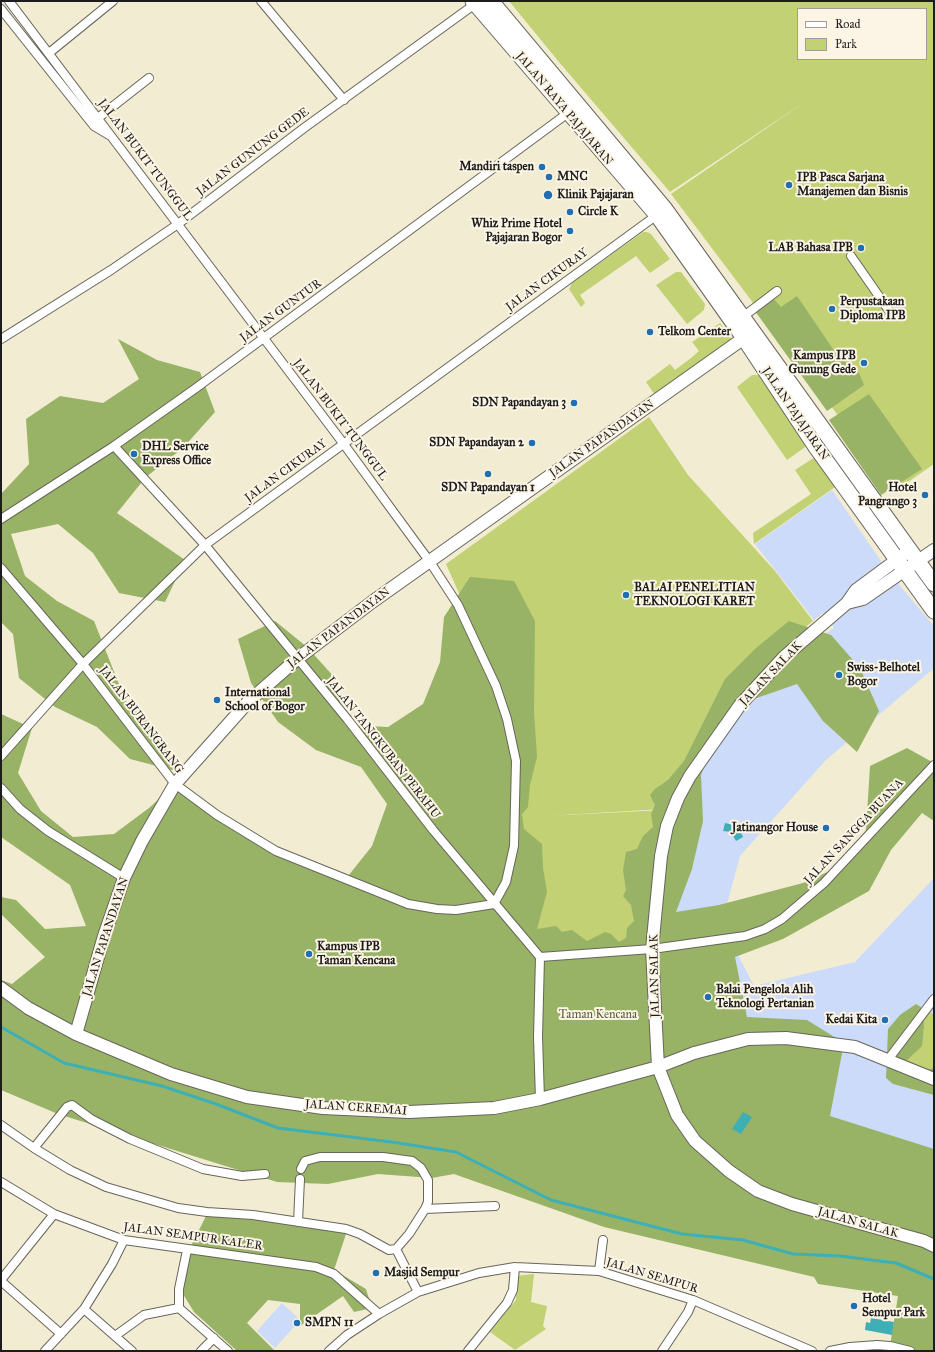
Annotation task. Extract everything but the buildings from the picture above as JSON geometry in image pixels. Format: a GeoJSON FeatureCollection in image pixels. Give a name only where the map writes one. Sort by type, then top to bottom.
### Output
{"type":"FeatureCollection","features":[{"type":"Feature","properties":{"kind":"highway","name":"JALAN RAYA PAJAJARAN"},"geometry":{"type":"LineString","coordinates":[[491,1],[661,212]]}},
{"type":"Feature","properties":{"kind":"highway","name":"JALAN RAYA PAJAJARAN"},"geometry":{"type":"LineString","coordinates":[[474,3],[568,113],[661,212]]}},
{"type":"Feature","properties":{"kind":"highway","name":"JALAN PAJAJARAN"},"geometry":{"type":"LineString","coordinates":[[661,212],[744,316],[934,584]]}},
{"type":"Feature","properties":{"kind":"highway","name":"JALAN PAJAJARAN"},"geometry":{"type":"LineString","coordinates":[[661,212],[816,447],[934,611]]}},
{"type":"Feature","properties":{"kind":"street","name":"JALAN BUKIT TUNGGUL"},"geometry":{"type":"LineString","coordinates":[[9,1],[343,443],[430,562],[458,605],[496,686],[507,719],[516,761],[514,846],[506,882],[494,904]]}},
{"type":"Feature","properties":{"kind":"street"},"geometry":{"type":"LineString","coordinates":[[49,53],[113,1]]}},
{"type":"Feature","properties":{"kind":"street"},"geometry":{"type":"LineString","coordinates":[[261,1],[344,100]]}},
{"type":"Feature","properties":{"kind":"street","name":"JALAN GUNUNG GEDE"},"geometry":{"type":"LineString","coordinates":[[1,339],[111,270],[178,224],[304,128],[474,3]]}},
{"type":"Feature","properties":{"kind":"street"},"geometry":{"type":"LineString","coordinates":[[1,9],[94,126],[111,136]]}},
{"type":"Feature","properties":{"kind":"street"},"geometry":{"type":"LineString","coordinates":[[98,118],[149,78]]}},
{"type":"Feature","properties":{"kind":"street","name":"JALAN GUNTUR"},"geometry":{"type":"LineString","coordinates":[[1,519],[114,446],[264,339],[568,113]]}},
{"type":"Feature","properties":{"kind":"street","name":"JALAN CIKURAY"},"geometry":{"type":"LineString","coordinates":[[1,756],[83,664],[205,545],[661,212]]}},
{"type":"Feature","properties":{"kind":"street"},"geometry":{"type":"LineString","coordinates":[[851,256],[892,315]]}},
{"type":"Feature","properties":{"kind":"street"},"geometry":{"type":"LineString","coordinates":[[744,316],[777,291]]}},
{"type":"Feature","properties":{"kind":"street","name":"JALAN PAPANDAYAN"},"geometry":{"type":"LineString","coordinates":[[76,1034],[104,936],[124,878],[142,841],[175,784],[248,702],[297,659],[372,602],[744,338]]}},
{"type":"Feature","properties":{"kind":"street","name":"JALAN TANGKUBAN PERAHU"},"geometry":{"type":"LineString","coordinates":[[114,446],[205,545],[348,720],[433,830],[540,957]]}},
{"type":"Feature","properties":{"kind":"street","name":"JALAN SALAK"},"geometry":{"type":"LineString","coordinates":[[934,550],[913,555],[863,599],[846,603],[784,657],[740,705],[690,776],[678,798],[668,826],[661,856],[652,949],[658,1067],[677,1115],[695,1141],[729,1171],[758,1191],[792,1204],[924,1241],[934,1246]]}},
{"type":"Feature","properties":{"kind":"street","name":"JALAN BURANGRANG"},"geometry":{"type":"LineString","coordinates":[[1,568],[83,664],[175,784],[217,814],[276,852],[408,904],[437,909],[456,910],[494,904]]}},
{"type":"Feature","properties":{"kind":"street","name":"JALAN SANGGA BUANA"},"geometry":{"type":"LineString","coordinates":[[540,957],[652,949],[745,936],[765,930],[782,919],[824,883],[934,765]]}},
{"type":"Feature","properties":{"kind":"street"},"geometry":{"type":"LineString","coordinates":[[1,788],[20,810],[48,831],[124,878]]}},
{"type":"Feature","properties":{"kind":"street"},"geometry":{"type":"LineString","coordinates":[[540,957],[538,1044],[540,1100]]}},
{"type":"Feature","properties":{"kind":"street","name":"JALAN CEREMAI"},"geometry":{"type":"LineString","coordinates":[[1,988],[28,1008],[76,1034],[171,1074],[247,1097],[323,1108],[409,1112],[494,1108],[540,1100],[658,1067],[694,1053],[741,1041],[786,1038],[855,1047],[934,1079]]}},
{"type":"Feature","properties":{"kind":"street"},"geometry":{"type":"LineString","coordinates":[[888,1061],[931,1008],[934,998]]}},
{"type":"Feature","properties":{"kind":"street"},"geometry":{"type":"LineString","coordinates":[[34,1148],[67,1107],[72,1105],[91,1119],[130,1139],[203,1169],[242,1176],[265,1174]]}},
{"type":"Feature","properties":{"kind":"street"},"geometry":{"type":"LineString","coordinates":[[1,1125],[34,1148],[70,1170],[106,1187],[146,1200],[178,1208],[207,1212],[253,1215],[346,1229],[360,1234],[390,1250],[396,1249],[409,1234],[425,1210],[428,1202],[428,1180],[421,1168],[412,1161],[383,1157],[320,1157],[305,1161],[301,1169]]}},
{"type":"Feature","properties":{"kind":"street"},"geometry":{"type":"LineString","coordinates":[[298,1222],[300,1179]]}},
{"type":"Feature","properties":{"kind":"street","name":"JALAN SEMPUR KALER"},"geometry":{"type":"LineString","coordinates":[[1,1182],[54,1214],[124,1240],[316,1267],[334,1274],[379,1314]]}},
{"type":"Feature","properties":{"kind":"street"},"geometry":{"type":"LineString","coordinates":[[425,1210],[495,1206]]}},
{"type":"Feature","properties":{"kind":"street"},"geometry":{"type":"LineString","coordinates":[[54,1214],[4,1272],[1,1281],[61,1334]]}},
{"type":"Feature","properties":{"kind":"street"},"geometry":{"type":"LineString","coordinates":[[45,1351],[84,1309],[112,1264],[124,1240]]}},
{"type":"Feature","properties":{"kind":"street"},"geometry":{"type":"LineString","coordinates":[[599,1271],[603,1240]]}},
{"type":"Feature","properties":{"kind":"street"},"geometry":{"type":"LineString","coordinates":[[396,1249],[418,1292]]}},
{"type":"Feature","properties":{"kind":"street"},"geometry":{"type":"LineString","coordinates":[[187,1250],[179,1289],[179,1308],[228,1351]]}},
{"type":"Feature","properties":{"kind":"street"},"geometry":{"type":"LineString","coordinates":[[468,1351],[507,1303],[513,1290],[515,1267]]}},
{"type":"Feature","properties":{"kind":"street","name":"JALAN SEMPUR"},"geometry":{"type":"LineString","coordinates":[[329,1351],[347,1336],[379,1314],[418,1292],[480,1273],[515,1267],[599,1271],[693,1300],[812,1351]]}},
{"type":"Feature","properties":{"kind":"street"},"geometry":{"type":"LineString","coordinates":[[662,1351],[688,1312],[693,1300]]}},
{"type":"Feature","properties":{"kind":"street"},"geometry":{"type":"LineString","coordinates":[[115,1336],[144,1315],[179,1308]]}},
{"type":"Feature","properties":{"kind":"street"},"geometry":{"type":"LineString","coordinates":[[84,1309],[132,1351]]}},
{"type":"Feature","properties":{"kind":"street"},"geometry":{"type":"LineString","coordinates":[[201,1351],[214,1338]]}},
{"type":"Feature","properties":{"kind":"street"},"geometry":{"type":"LineString","coordinates":[[830,1351],[850,1347],[890,1346],[910,1351]]}},
{"type":"Feature","properties":{"kind":"shaded area"},"geometry":{"type":"Polygon","coordinates":[[[832,490],[890,574],[934,626],[934,668],[826,760],[740,856],[722,923],[754,986],[855,962],[934,878],[934,1161],[805,1114],[771,1041],[655,950],[699,767],[765,675],[834,628],[823,613],[814,620],[755,544],[832,490]]]}},
{"type":"Feature","properties":{"kind":"shaded area"},"geometry":{"type":"Polygon","coordinates":[[[282,1303],[300,1320],[275,1348],[257,1331],[282,1303]]]}},
{"type":"Feature","properties":{"kind":"green space","name":"Kampus IPB Gunung Gede"},"geometry":{"type":"Polygon","coordinates":[[[509,1],[934,1],[934,464],[895,491],[671,194],[809,99],[670,192],[509,1]]]}},
{"type":"Feature","properties":{"kind":"green space"},"geometry":{"type":"Polygon","coordinates":[[[643,232],[651,234],[670,259],[650,273],[636,256],[580,295],[585,303],[581,307],[569,289],[572,283],[643,232]]]}},
{"type":"Feature","properties":{"kind":"green space"},"geometry":{"type":"Polygon","coordinates":[[[676,272],[681,272],[705,304],[704,310],[687,324],[656,285],[676,272]]]}},
{"type":"Feature","properties":{"kind":"green space"},"geometry":{"type":"Polygon","coordinates":[[[797,296],[837,355],[859,373],[864,385],[827,411],[755,311],[773,298],[781,307],[797,296]]]}},
{"type":"Feature","properties":{"kind":"green space"},"geometry":{"type":"Polygon","coordinates":[[[720,323],[732,340],[655,395],[646,382],[670,364],[675,370],[691,358],[699,351],[692,342],[720,323]]]}},
{"type":"Feature","properties":{"kind":"green space"},"geometry":{"type":"Polygon","coordinates":[[[118,339],[157,360],[200,372],[215,412],[183,448],[146,477],[117,513],[185,560],[165,602],[119,593],[93,553],[58,524],[11,534],[25,576],[57,601],[94,621],[126,702],[158,731],[176,771],[130,759],[97,727],[55,707],[19,678],[13,634],[1,622],[1,494],[29,464],[26,419],[60,396],[103,403],[139,379],[118,339]]]}},
{"type":"Feature","properties":{"kind":"green space"},"geometry":{"type":"Polygon","coordinates":[[[752,375],[758,375],[808,445],[787,460],[737,387],[752,375]]]}},
{"type":"Feature","properties":{"kind":"green space"},"geometry":{"type":"Polygon","coordinates":[[[869,394],[922,469],[881,495],[829,420],[869,394]]]}},
{"type":"Feature","properties":{"kind":"green space","name":"BALAI PENELITIAN TEKNOLOGI KARET"},"geometry":{"type":"Polygon","coordinates":[[[649,417],[688,475],[775,571],[813,621],[788,642],[663,809],[546,816],[663,810],[643,944],[544,951],[504,903],[470,618],[446,564],[649,417]]]}},
{"type":"Feature","properties":{"kind":"green space"},"geometry":{"type":"Polygon","coordinates":[[[815,457],[835,487],[754,544],[753,533],[811,494],[795,470],[815,457]]]}},
{"type":"Feature","properties":{"kind":"green space","name":"Taman Kencana"},"geometry":{"type":"Polygon","coordinates":[[[470,577],[514,581],[535,621],[534,712],[537,757],[530,785],[528,807],[522,814],[524,829],[542,844],[543,868],[547,892],[537,929],[556,926],[562,932],[572,930],[587,941],[605,932],[611,934],[619,942],[626,938],[627,928],[634,921],[631,905],[623,896],[626,890],[623,870],[626,852],[637,849],[643,836],[653,827],[651,814],[655,805],[650,795],[655,789],[668,780],[684,761],[725,679],[756,648],[789,621],[831,635],[860,668],[879,711],[857,752],[823,721],[797,684],[751,700],[717,731],[701,775],[703,821],[692,869],[676,912],[719,905],[803,883],[843,865],[866,830],[870,766],[907,748],[934,763],[934,821],[922,813],[891,850],[869,891],[783,939],[735,957],[747,1017],[807,1020],[844,1043],[830,1116],[934,1149],[934,1351],[830,1351],[890,1346],[898,1296],[818,1284],[814,1277],[604,1227],[454,1174],[432,1178],[378,1174],[328,1184],[277,1182],[58,1114],[1,1090],[1,980],[12,984],[45,957],[1,914],[1,897],[16,900],[45,929],[86,926],[70,885],[1,837],[1,714],[32,728],[18,773],[41,811],[73,837],[114,834],[149,808],[175,784],[263,844],[345,880],[372,846],[387,804],[361,767],[316,750],[278,722],[251,683],[238,639],[275,621],[307,647],[335,678],[345,725],[388,727],[423,704],[440,662],[444,617],[470,577]]]}},
{"type":"Feature","properties":{"kind":"green space"},"geometry":{"type":"Polygon","coordinates":[[[916,1004],[921,1007],[923,1013],[924,1025],[922,1046],[905,1062],[915,1074],[934,1068],[934,1095],[893,1084],[886,1078],[888,1029],[900,1015],[916,1004]]]}},
{"type":"Feature","properties":{"kind":"green space"},"geometry":{"type":"Polygon","coordinates":[[[930,1012],[934,1015],[934,1075],[893,1055],[930,1012]]]}},
{"type":"Feature","properties":{"kind":"green space"},"geometry":{"type":"Polygon","coordinates":[[[209,1210],[347,1231],[334,1270],[366,1289],[372,1308],[354,1312],[343,1296],[300,1326],[300,1304],[268,1300],[247,1323],[275,1351],[237,1351],[194,1312],[183,1294],[188,1252],[209,1210]]]}},
{"type":"Feature","properties":{"kind":"green space"},"geometry":{"type":"Polygon","coordinates":[[[534,1274],[531,1302],[547,1306],[543,1326],[546,1329],[515,1350],[490,1332],[516,1300],[515,1276],[534,1274]]]}},
{"type":"Feature","properties":{"kind":"water"},"geometry":{"type":"Polygon","coordinates":[[[725,823],[738,826],[743,837],[736,841],[731,832],[723,831],[725,823]]]}},
{"type":"Feature","properties":{"kind":"water"},"geometry":{"type":"Polygon","coordinates":[[[743,1112],[752,1117],[741,1134],[732,1129],[743,1112]]]}},
{"type":"Feature","properties":{"kind":"water"},"geometry":{"type":"Polygon","coordinates":[[[871,1318],[894,1322],[892,1335],[865,1330],[866,1322],[870,1323],[871,1318]]]}},
{"type":"Feature","properties":{"kind":"waterway"},"geometry":{"type":"LineString","coordinates":[[1,1027],[64,1063],[162,1086],[216,1104],[278,1128],[392,1142],[456,1152],[551,1200],[682,1234],[743,1240],[793,1254],[840,1256],[896,1263],[934,1279]]}},
{"type":"Feature","properties":{"kind":"place","name":"Mandiri taspen"},"geometry":{"type":"Point","coordinates":[542,167]}},
{"type":"Feature","properties":{"kind":"place","name":"MNC"},"geometry":{"type":"Point","coordinates":[549,177]}},
{"type":"Feature","properties":{"kind":"place","name":"IPB Pasca Sarjana Manajemen dan Bisnis"},"geometry":{"type":"Point","coordinates":[789,185]}},
{"type":"Feature","properties":{"kind":"place","name":"Klinik Pajajaran"},"geometry":{"type":"Point","coordinates":[548,195]}},
{"type":"Feature","properties":{"kind":"place","name":"Circle K"},"geometry":{"type":"Point","coordinates":[570,212]}},
{"type":"Feature","properties":{"kind":"place","name":"Whiz Prime Hotel Pajajaran Bogor"},"geometry":{"type":"Point","coordinates":[570,231]}},
{"type":"Feature","properties":{"kind":"place","name":"LAB Bahasa IPB"},"geometry":{"type":"Point","coordinates":[861,248]}},
{"type":"Feature","properties":{"kind":"place","name":"Perpustakaan Diploma IPB"},"geometry":{"type":"Point","coordinates":[832,309]}},
{"type":"Feature","properties":{"kind":"place","name":"Telkom Center"},"geometry":{"type":"Point","coordinates":[650,332]}},
{"type":"Feature","properties":{"kind":"place","name":"Kampus IPB Gunung Gede"},"geometry":{"type":"Point","coordinates":[864,363]}},
{"type":"Feature","properties":{"kind":"place","name":"SDN Papandayan 3"},"geometry":{"type":"Point","coordinates":[574,403]}},
{"type":"Feature","properties":{"kind":"place","name":"SDN Papandayan 2"},"geometry":{"type":"Point","coordinates":[532,443]}},
{"type":"Feature","properties":{"kind":"place","name":"DHL Service Express Office"},"geometry":{"type":"Point","coordinates":[134,454]}},
{"type":"Feature","properties":{"kind":"place","name":"SDN Papandayan 1"},"geometry":{"type":"Point","coordinates":[488,474]}},
{"type":"Feature","properties":{"kind":"place","name":"Hotel Pangrango 3"},"geometry":{"type":"Point","coordinates":[925,495]}},
{"type":"Feature","properties":{"kind":"place","name":"BALAI PENELITIAN TEKNOLOGI KARET"},"geometry":{"type":"Point","coordinates":[626,595]}},
{"type":"Feature","properties":{"kind":"place","name":"Swiss-Belhotel Bogor"},"geometry":{"type":"Point","coordinates":[839,675]}},
{"type":"Feature","properties":{"kind":"place","name":"International School of Bogor"},"geometry":{"type":"Point","coordinates":[217,700]}},
{"type":"Feature","properties":{"kind":"place","name":"Jatinangor House"},"geometry":{"type":"Point","coordinates":[826,828]}},
{"type":"Feature","properties":{"kind":"place","name":"Kampus IPB Taman Kencana"},"geometry":{"type":"Point","coordinates":[309,954]}},
{"type":"Feature","properties":{"kind":"place","name":"Balai Pengelola Alih Teknologi Pertanian"},"geometry":{"type":"Point","coordinates":[708,997]}},
{"type":"Feature","properties":{"kind":"place","name":"Kedai Kita"},"geometry":{"type":"Point","coordinates":[885,1020]}},
{"type":"Feature","properties":{"kind":"place","name":"Masjid Sempur"},"geometry":{"type":"Point","coordinates":[376,1273]}},
{"type":"Feature","properties":{"kind":"place","name":"Hotel Sempur Park"},"geometry":{"type":"Point","coordinates":[854,1306]}},
{"type":"Feature","properties":{"kind":"place","name":"SMPN 11"},"geometry":{"type":"Point","coordinates":[297,1323]}}]}
